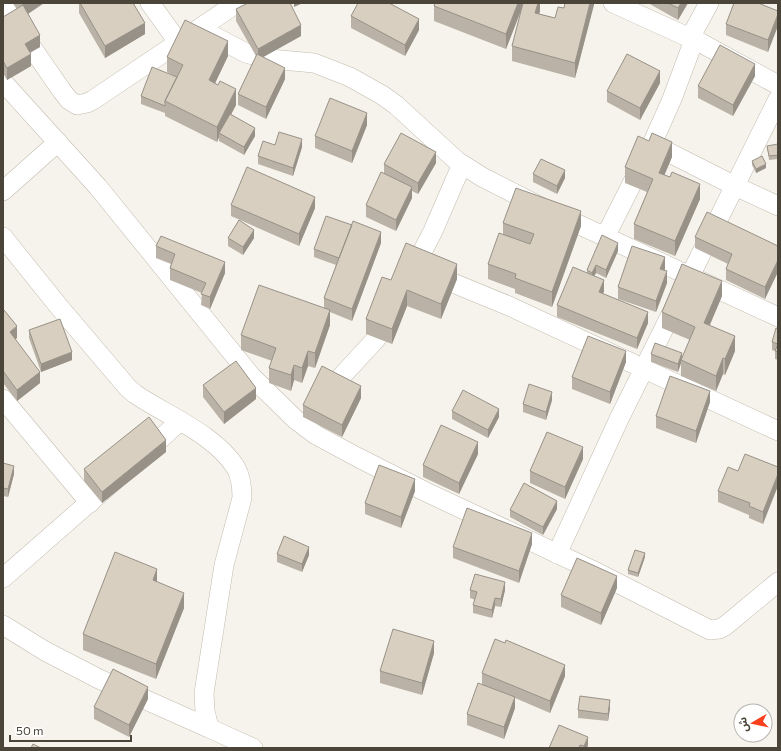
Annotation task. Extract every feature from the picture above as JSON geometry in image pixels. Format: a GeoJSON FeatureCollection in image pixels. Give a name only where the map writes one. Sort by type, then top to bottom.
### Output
{"type":"FeatureCollection","features":[{"type":"Feature","properties":{"kind":"street"},"geometry":{"type":"LineString","coordinates":[[150,3],[178,42]]}},
{"type":"Feature","properties":{"kind":"street"},"geometry":{"type":"LineString","coordinates":[[3,6],[62,91],[69,100],[77,106],[93,100],[237,3]]}},
{"type":"Feature","properties":{"kind":"street"},"geometry":{"type":"LineString","coordinates":[[613,3],[692,39],[778,85]]}},
{"type":"Feature","properties":{"kind":"street"},"geometry":{"type":"LineString","coordinates":[[605,237],[652,144],[672,99],[692,39],[709,3]]}},
{"type":"Feature","properties":{"kind":"street"},"geometry":{"type":"LineString","coordinates":[[199,28],[246,53],[270,59],[314,63],[350,77],[376,91],[396,105],[445,151],[482,177],[535,204],[778,317]]}},
{"type":"Feature","properties":{"kind":"street"},"geometry":{"type":"LineString","coordinates":[[3,82],[58,142],[144,243],[252,376],[288,413],[313,418],[357,457],[417,488],[557,554],[710,630],[719,629],[725,626],[778,582]]}},
{"type":"Feature","properties":{"kind":"street"},"geometry":{"type":"LineString","coordinates":[[557,554],[689,276],[778,99]]}},
{"type":"Feature","properties":{"kind":"street"},"geometry":{"type":"LineString","coordinates":[[3,191],[58,142]]}},
{"type":"Feature","properties":{"kind":"street"},"geometry":{"type":"LineString","coordinates":[[652,144],[778,206]]}},
{"type":"Feature","properties":{"kind":"street"},"geometry":{"type":"LineString","coordinates":[[313,418],[339,379],[376,339],[433,231],[462,164]]}},
{"type":"Feature","properties":{"kind":"street"},"geometry":{"type":"LineString","coordinates":[[3,237],[60,308],[128,388],[147,402],[180,421],[215,445],[229,459],[236,469],[242,489],[241,506],[226,552],[222,572],[204,693],[204,703],[209,728]]}},
{"type":"Feature","properties":{"kind":"street"},"geometry":{"type":"LineString","coordinates":[[414,268],[508,306],[778,431]]}},
{"type":"Feature","properties":{"kind":"street"},"geometry":{"type":"LineString","coordinates":[[3,398],[90,503]]}},
{"type":"Feature","properties":{"kind":"street"},"geometry":{"type":"LineString","coordinates":[[3,578],[90,503],[180,421]]}},
{"type":"Feature","properties":{"kind":"street"},"geometry":{"type":"LineString","coordinates":[[3,626],[45,651],[99,679],[253,748]]}},
{"type":"Feature","properties":{"kind":"building"},"geometry":{"type":"Polygon","coordinates":[[[80,3],[133,3],[145,23],[105,46],[80,3]]]}},
{"type":"Feature","properties":{"kind":"building"},"geometry":{"type":"Polygon","coordinates":[[[248,3],[290,3],[301,25],[258,49],[236,9],[248,3]]]}},
{"type":"Feature","properties":{"kind":"building"},"geometry":{"type":"Polygon","coordinates":[[[358,3],[389,3],[419,19],[405,45],[351,16],[358,3]]]}},
{"type":"Feature","properties":{"kind":"building"},"geometry":{"type":"Polygon","coordinates":[[[435,3],[518,3],[506,34],[434,6],[435,3]]]}},
{"type":"Feature","properties":{"kind":"building"},"geometry":{"type":"Polygon","coordinates":[[[523,3],[538,3],[535,13],[555,18],[558,7],[564,8],[565,3],[590,3],[575,63],[512,46],[523,3]]]}},
{"type":"Feature","properties":{"kind":"building"},"geometry":{"type":"Polygon","coordinates":[[[668,3],[681,3],[678,8],[668,3]]]}},
{"type":"Feature","properties":{"kind":"building"},"geometry":{"type":"Polygon","coordinates":[[[734,3],[758,3],[778,11],[768,40],[726,24],[734,3]]]}},
{"type":"Feature","properties":{"kind":"building"},"geometry":{"type":"Polygon","coordinates":[[[23,5],[40,35],[25,44],[31,54],[7,68],[3,61],[3,17],[23,5]]]}},
{"type":"Feature","properties":{"kind":"building"},"geometry":{"type":"Polygon","coordinates":[[[185,20],[228,41],[209,80],[218,85],[220,81],[236,89],[217,127],[165,101],[183,65],[167,57],[185,20]]]}},
{"type":"Feature","properties":{"kind":"building"},"geometry":{"type":"Polygon","coordinates":[[[720,45],[755,64],[733,105],[698,86],[720,45]]]}},
{"type":"Feature","properties":{"kind":"building"},"geometry":{"type":"Polygon","coordinates":[[[257,54],[285,68],[266,107],[238,94],[257,54]]]}},
{"type":"Feature","properties":{"kind":"building"},"geometry":{"type":"Polygon","coordinates":[[[627,54],[660,71],[640,108],[607,91],[627,54]]]}},
{"type":"Feature","properties":{"kind":"building"},"geometry":{"type":"Polygon","coordinates":[[[152,67],[177,77],[165,101],[165,106],[141,96],[152,67]]]}},
{"type":"Feature","properties":{"kind":"building"},"geometry":{"type":"Polygon","coordinates":[[[330,98],[367,113],[352,151],[315,136],[330,98]]]}},
{"type":"Feature","properties":{"kind":"building"},"geometry":{"type":"Polygon","coordinates":[[[230,114],[255,128],[244,147],[219,133],[230,114]]]}},
{"type":"Feature","properties":{"kind":"building"},"geometry":{"type":"Polygon","coordinates":[[[279,132],[302,139],[293,168],[258,156],[263,141],[275,145],[279,132]]]}},
{"type":"Feature","properties":{"kind":"building"},"geometry":{"type":"Polygon","coordinates":[[[401,133],[436,152],[418,183],[384,164],[401,133]]]}},
{"type":"Feature","properties":{"kind":"building"},"geometry":{"type":"Polygon","coordinates":[[[652,133],[672,142],[659,173],[670,177],[672,172],[700,184],[675,241],[634,224],[653,179],[625,167],[638,136],[649,141],[652,133]]]}},
{"type":"Feature","properties":{"kind":"building"},"geometry":{"type":"Polygon","coordinates":[[[778,144],[778,155],[769,156],[767,146],[778,144]]]}},
{"type":"Feature","properties":{"kind":"building"},"geometry":{"type":"Polygon","coordinates":[[[762,156],[766,164],[756,169],[752,161],[762,156]]]}},
{"type":"Feature","properties":{"kind":"building"},"geometry":{"type":"Polygon","coordinates":[[[541,159],[565,170],[557,186],[533,174],[541,159]]]}},
{"type":"Feature","properties":{"kind":"building"},"geometry":{"type":"Polygon","coordinates":[[[247,167],[315,197],[299,234],[231,205],[247,167]]]}},
{"type":"Feature","properties":{"kind":"building"},"geometry":{"type":"Polygon","coordinates":[[[381,172],[412,187],[396,220],[366,205],[381,172]]]}},
{"type":"Feature","properties":{"kind":"building"},"geometry":{"type":"Polygon","coordinates":[[[516,188],[581,211],[552,292],[515,278],[516,274],[488,264],[499,233],[530,244],[534,234],[503,223],[516,188]]]}},
{"type":"Feature","properties":{"kind":"building"},"geometry":{"type":"Polygon","coordinates":[[[707,212],[778,246],[778,260],[765,287],[726,269],[732,254],[695,237],[707,212]]]}},
{"type":"Feature","properties":{"kind":"building"},"geometry":{"type":"Polygon","coordinates":[[[326,216],[352,225],[339,258],[314,249],[326,216]]]}},
{"type":"Feature","properties":{"kind":"building"},"geometry":{"type":"Polygon","coordinates":[[[239,220],[254,230],[243,247],[228,238],[239,220]]]}},
{"type":"Feature","properties":{"kind":"building"},"geometry":{"type":"Polygon","coordinates":[[[353,221],[381,232],[352,309],[324,298],[353,221]]]}},
{"type":"Feature","properties":{"kind":"building"},"geometry":{"type":"Polygon","coordinates":[[[602,235],[618,243],[606,270],[596,265],[592,273],[587,270],[602,235]]]}},
{"type":"Feature","properties":{"kind":"building"},"geometry":{"type":"Polygon","coordinates":[[[161,236],[225,262],[210,297],[201,294],[206,283],[170,268],[175,254],[156,246],[161,236]]]}},
{"type":"Feature","properties":{"kind":"building"},"geometry":{"type":"Polygon","coordinates":[[[406,243],[457,264],[441,304],[407,290],[392,329],[366,319],[382,277],[391,280],[406,243]]]}},
{"type":"Feature","properties":{"kind":"building"},"geometry":{"type":"Polygon","coordinates":[[[632,246],[665,257],[660,269],[667,271],[656,301],[618,287],[632,246]]]}},
{"type":"Feature","properties":{"kind":"building"},"geometry":{"type":"Polygon","coordinates":[[[682,264],[722,281],[704,323],[735,336],[725,359],[723,358],[716,376],[681,360],[695,327],[662,312],[682,264]]]}},
{"type":"Feature","properties":{"kind":"building"},"geometry":{"type":"Polygon","coordinates":[[[573,267],[604,280],[599,292],[648,312],[637,338],[557,305],[573,267]]]}},
{"type":"Feature","properties":{"kind":"building"},"geometry":{"type":"Polygon","coordinates":[[[259,285],[330,310],[315,353],[308,351],[302,368],[294,365],[291,375],[269,368],[276,348],[241,335],[259,285]]]}},
{"type":"Feature","properties":{"kind":"building"},"geometry":{"type":"Polygon","coordinates":[[[4,310],[17,326],[10,332],[40,372],[17,390],[3,371],[4,310]]]}},
{"type":"Feature","properties":{"kind":"building"},"geometry":{"type":"Polygon","coordinates":[[[60,319],[72,352],[41,364],[29,330],[60,319]]]}},
{"type":"Feature","properties":{"kind":"building"},"geometry":{"type":"Polygon","coordinates":[[[776,328],[778,329],[778,344],[772,342],[776,328]]]}},
{"type":"Feature","properties":{"kind":"building"},"geometry":{"type":"Polygon","coordinates":[[[588,336],[626,351],[610,392],[572,377],[588,336]]]}},
{"type":"Feature","properties":{"kind":"building"},"geometry":{"type":"Polygon","coordinates":[[[655,343],[682,353],[678,364],[651,354],[655,343]]]}},
{"type":"Feature","properties":{"kind":"building"},"geometry":{"type":"Polygon","coordinates":[[[778,344],[778,352],[775,351],[778,344]]]}},
{"type":"Feature","properties":{"kind":"building"},"geometry":{"type":"Polygon","coordinates":[[[236,361],[256,388],[224,412],[203,385],[236,361]]]}},
{"type":"Feature","properties":{"kind":"building"},"geometry":{"type":"Polygon","coordinates":[[[322,366],[361,386],[342,425],[303,405],[322,366]]]}},
{"type":"Feature","properties":{"kind":"building"},"geometry":{"type":"Polygon","coordinates":[[[670,376],[710,391],[696,431],[656,416],[670,376]]]}},
{"type":"Feature","properties":{"kind":"building"},"geometry":{"type":"Polygon","coordinates":[[[529,384],[552,392],[546,412],[523,404],[529,384]]]}},
{"type":"Feature","properties":{"kind":"building"},"geometry":{"type":"Polygon","coordinates":[[[463,390],[499,409],[488,430],[452,411],[463,390]]]}},
{"type":"Feature","properties":{"kind":"building"},"geometry":{"type":"Polygon","coordinates":[[[149,417],[166,440],[102,492],[84,469],[149,417]]]}},
{"type":"Feature","properties":{"kind":"building"},"geometry":{"type":"Polygon","coordinates":[[[441,425],[478,442],[459,483],[423,465],[441,425]]]}},
{"type":"Feature","properties":{"kind":"building"},"geometry":{"type":"Polygon","coordinates":[[[547,432],[583,447],[565,487],[530,471],[547,432]]]}},
{"type":"Feature","properties":{"kind":"building"},"geometry":{"type":"Polygon","coordinates":[[[745,454],[778,467],[778,474],[763,512],[749,506],[750,503],[718,491],[728,467],[738,471],[745,454]]]}},
{"type":"Feature","properties":{"kind":"building"},"geometry":{"type":"Polygon","coordinates":[[[3,463],[14,466],[8,489],[3,488],[3,463]]]}},
{"type":"Feature","properties":{"kind":"building"},"geometry":{"type":"Polygon","coordinates":[[[379,465],[415,479],[401,517],[365,503],[379,465]]]}},
{"type":"Feature","properties":{"kind":"building"},"geometry":{"type":"Polygon","coordinates":[[[524,483],[557,501],[543,527],[510,510],[524,483]]]}},
{"type":"Feature","properties":{"kind":"building"},"geometry":{"type":"Polygon","coordinates":[[[467,508],[532,533],[519,571],[453,547],[467,508]]]}},
{"type":"Feature","properties":{"kind":"building"},"geometry":{"type":"Polygon","coordinates":[[[284,536],[309,547],[302,564],[277,554],[284,536]]]}},
{"type":"Feature","properties":{"kind":"building"},"geometry":{"type":"Polygon","coordinates":[[[635,550],[645,553],[638,573],[628,570],[635,550]]]}},
{"type":"Feature","properties":{"kind":"building"},"geometry":{"type":"Polygon","coordinates":[[[115,552],[157,569],[153,580],[184,593],[156,664],[83,634],[115,552]]]}},
{"type":"Feature","properties":{"kind":"building"},"geometry":{"type":"Polygon","coordinates":[[[577,558],[617,576],[601,613],[561,595],[577,558]]]}},
{"type":"Feature","properties":{"kind":"building"},"geometry":{"type":"Polygon","coordinates":[[[475,574],[505,582],[501,599],[495,598],[492,610],[473,605],[477,592],[470,590],[475,574]]]}},
{"type":"Feature","properties":{"kind":"building"},"geometry":{"type":"Polygon","coordinates":[[[393,629],[434,641],[422,683],[380,671],[393,629]]]}},
{"type":"Feature","properties":{"kind":"building"},"geometry":{"type":"Polygon","coordinates":[[[495,639],[505,643],[506,640],[565,665],[550,701],[482,673],[495,639]]]}},
{"type":"Feature","properties":{"kind":"building"},"geometry":{"type":"Polygon","coordinates":[[[113,669],[148,687],[129,725],[94,707],[113,669]]]}},
{"type":"Feature","properties":{"kind":"building"},"geometry":{"type":"Polygon","coordinates":[[[478,683],[515,697],[504,727],[467,714],[478,683]]]}},
{"type":"Feature","properties":{"kind":"building"},"geometry":{"type":"Polygon","coordinates":[[[580,696],[610,700],[608,714],[578,710],[580,696]]]}},
{"type":"Feature","properties":{"kind":"building"},"geometry":{"type":"Polygon","coordinates":[[[559,725],[588,737],[584,746],[580,745],[579,748],[549,748],[559,725]]]}},
{"type":"Feature","properties":{"kind":"building"},"geometry":{"type":"Polygon","coordinates":[[[33,744],[41,748],[31,748],[33,744]]]}}]}
